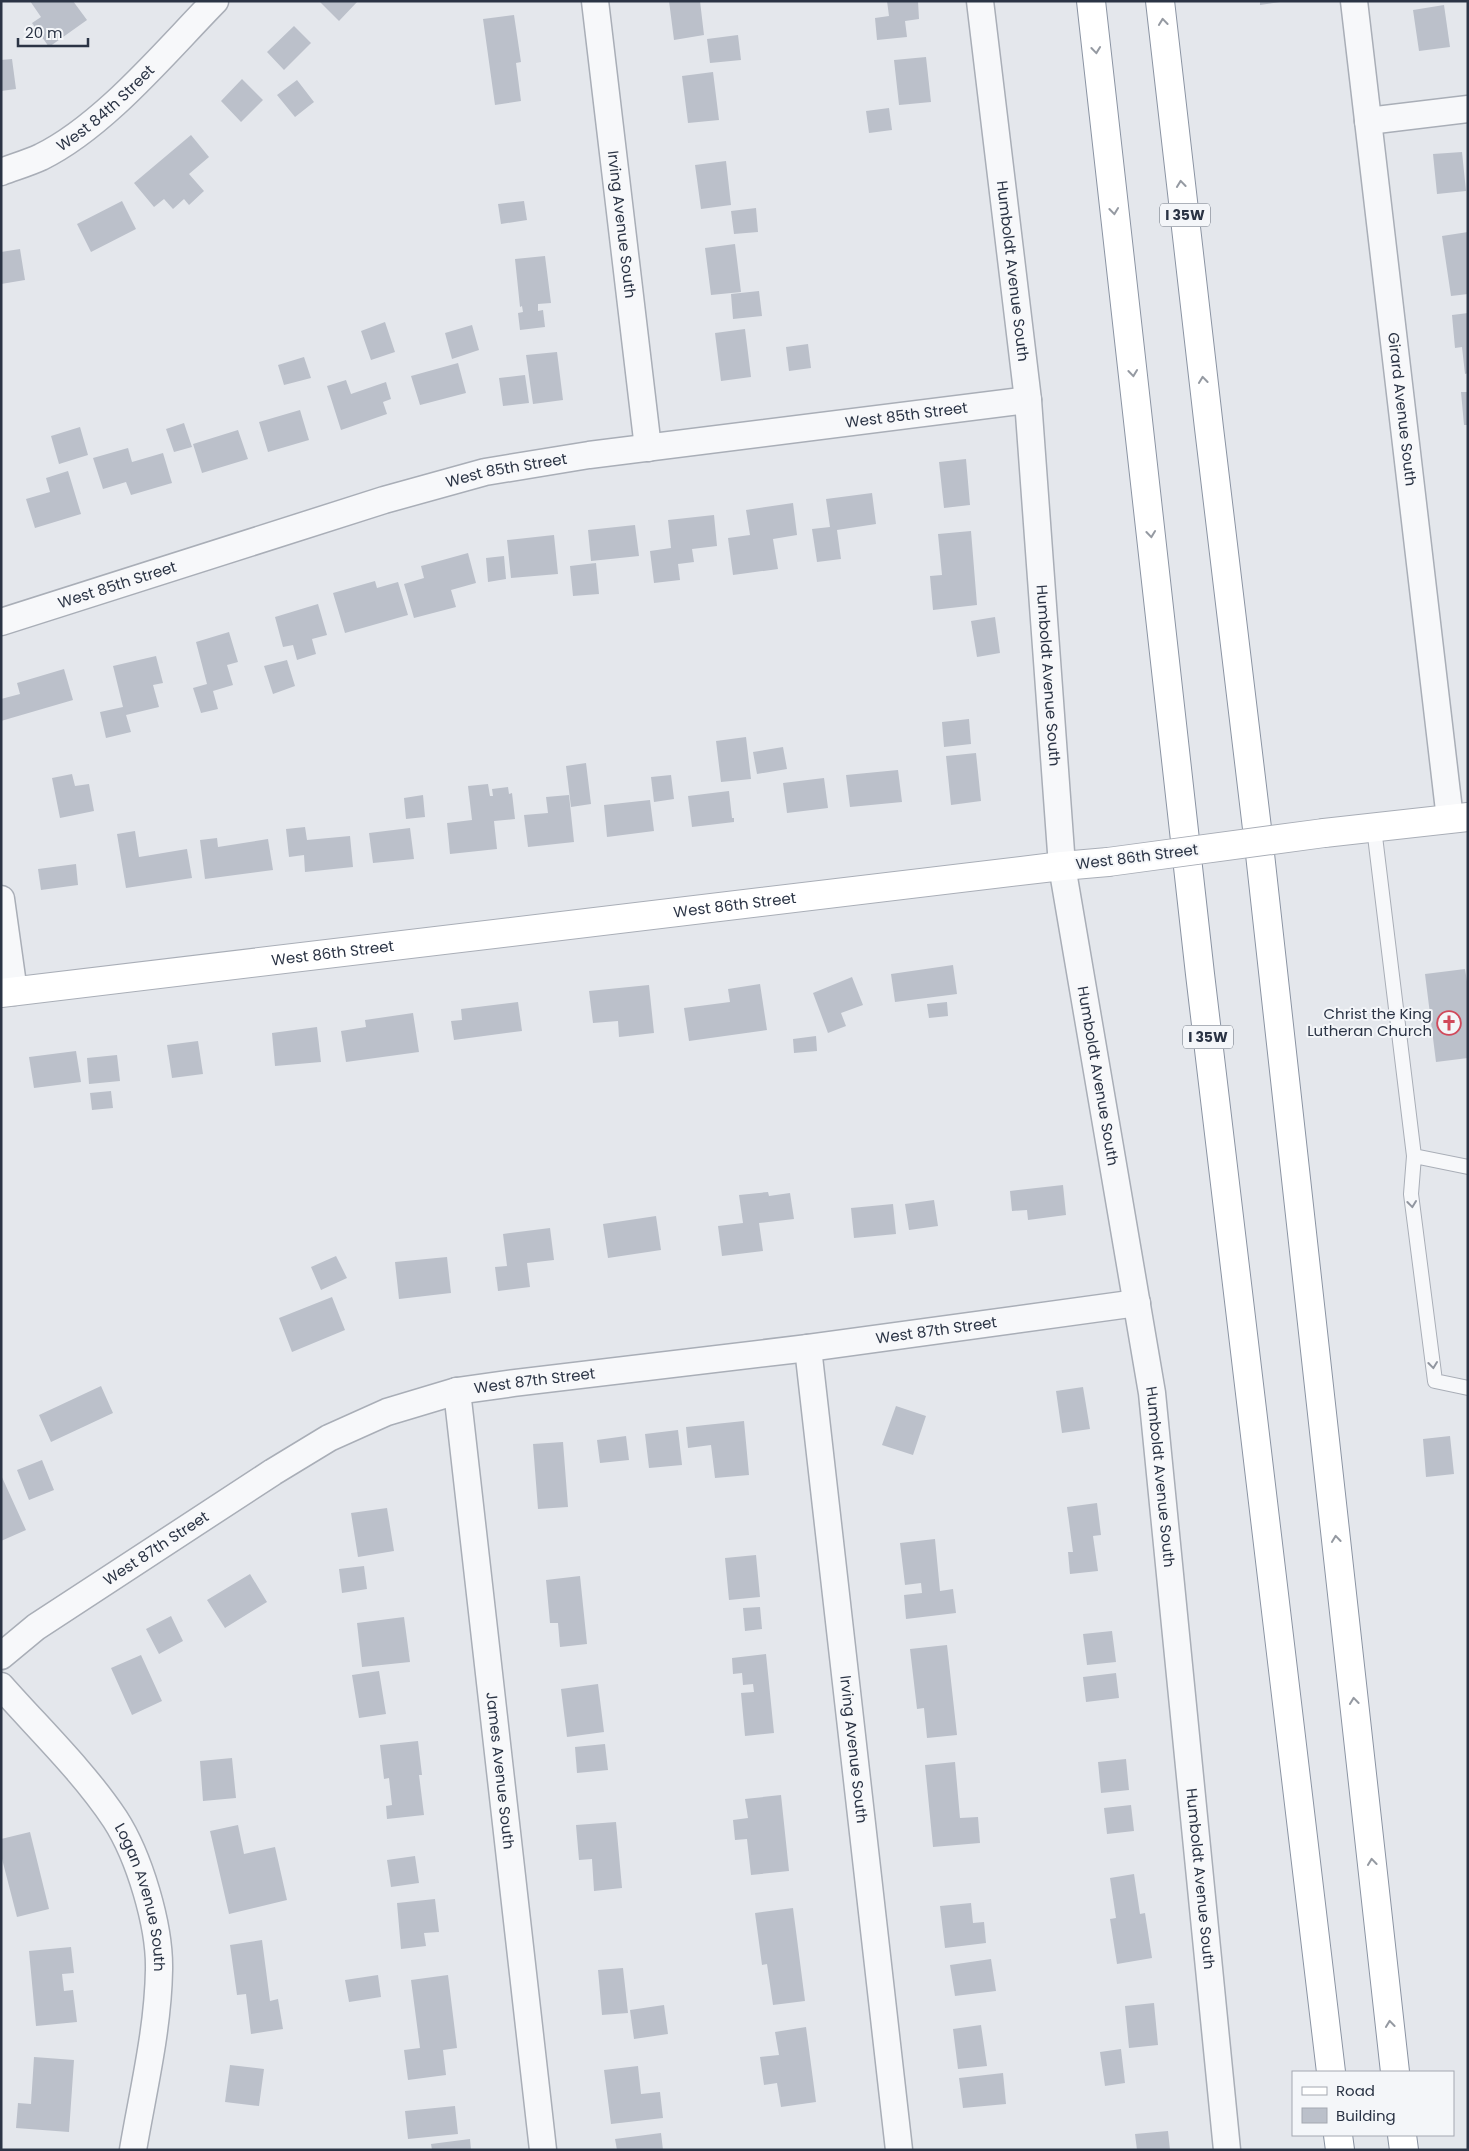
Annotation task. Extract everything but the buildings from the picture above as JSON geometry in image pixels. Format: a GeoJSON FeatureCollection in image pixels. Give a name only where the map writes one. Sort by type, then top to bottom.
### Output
{"type":"FeatureCollection","features":[{"type":"Feature","properties":{"kind":"main road","name":"I 35W"},"geometry":{"type":"LineString","coordinates":[[1091,1],[1201,984],[1331,2071]]}},
{"type":"Feature","properties":{"kind":"main road","name":"I 35W"},"geometry":{"type":"LineString","coordinates":[[1160,1],[1260,854],[1395,2071]]}},
{"type":"Feature","properties":{"kind":"main road","name":"West 86th Street"},"geometry":{"type":"LineString","coordinates":[[7,992],[1108,862],[1324,833],[1459,818]]}},
{"type":"Feature","properties":{"kind":"main road"},"geometry":{"type":"LineString","coordinates":[[1338,2136],[1340,2150]]}},
{"type":"Feature","properties":{"kind":"main road"},"geometry":{"type":"LineString","coordinates":[[1402,2136],[1404,2150]]}},
{"type":"Feature","properties":{"kind":"street","name":"West 84th Street"},"geometry":{"type":"LineString","coordinates":[[1,172],[41,157],[84,129],[123,96],[215,1]]}},
{"type":"Feature","properties":{"kind":"street","name":"Irving Avenue South"},"geometry":{"type":"LineString","coordinates":[[595,1],[648,448]]}},
{"type":"Feature","properties":{"kind":"street","name":"Humboldt Avenue South"},"geometry":{"type":"LineString","coordinates":[[980,1],[1028,400],[1062,866],[1152,1393],[1227,2150]]}},
{"type":"Feature","properties":{"kind":"street","name":"Girard Avenue South"},"geometry":{"type":"LineString","coordinates":[[1354,1],[1459,818]]}},
{"type":"Feature","properties":{"kind":"street"},"geometry":{"type":"LineString","coordinates":[[1368,121],[1468,109]]}},
{"type":"Feature","properties":{"kind":"street","name":"West 85th Street"},"geometry":{"type":"LineString","coordinates":[[1,622],[374,503],[494,471],[589,455],[1028,400]]}},
{"type":"Feature","properties":{"kind":"street"},"geometry":{"type":"LineString","coordinates":[[1,899],[7,992]]}},
{"type":"Feature","properties":{"kind":"street","name":"West 87th Street"},"geometry":{"type":"LineString","coordinates":[[1,1656],[36,1627],[273,1472],[328,1438],[387,1412],[457,1391],[808,1348],[1137,1303]]}},
{"type":"Feature","properties":{"kind":"street","name":"Irving Avenue South"},"geometry":{"type":"LineString","coordinates":[[808,1348],[899,2150]]}},
{"type":"Feature","properties":{"kind":"street","name":"James Avenue South"},"geometry":{"type":"LineString","coordinates":[[457,1391],[543,2150]]}},
{"type":"Feature","properties":{"kind":"street","name":"Logan Avenue South"},"geometry":{"type":"LineString","coordinates":[[1,1686],[82,1777],[115,1820],[138,1866],[150,1908],[159,1977],[155,2022],[133,2150]]}},
{"type":"Feature","properties":{"kind":"lane"},"geometry":{"type":"LineString","coordinates":[[1374,828],[1414,1156],[1411,1194],[1435,1381],[1468,1388]]}},
{"type":"Feature","properties":{"kind":"lane"},"geometry":{"type":"LineString","coordinates":[[1414,1156],[1468,1168]]}},
{"type":"Feature","properties":{"kind":"place","name":"Christ the King Lutheran Church"},"geometry":{"type":"Point","coordinates":[1449,1023]}}]}
